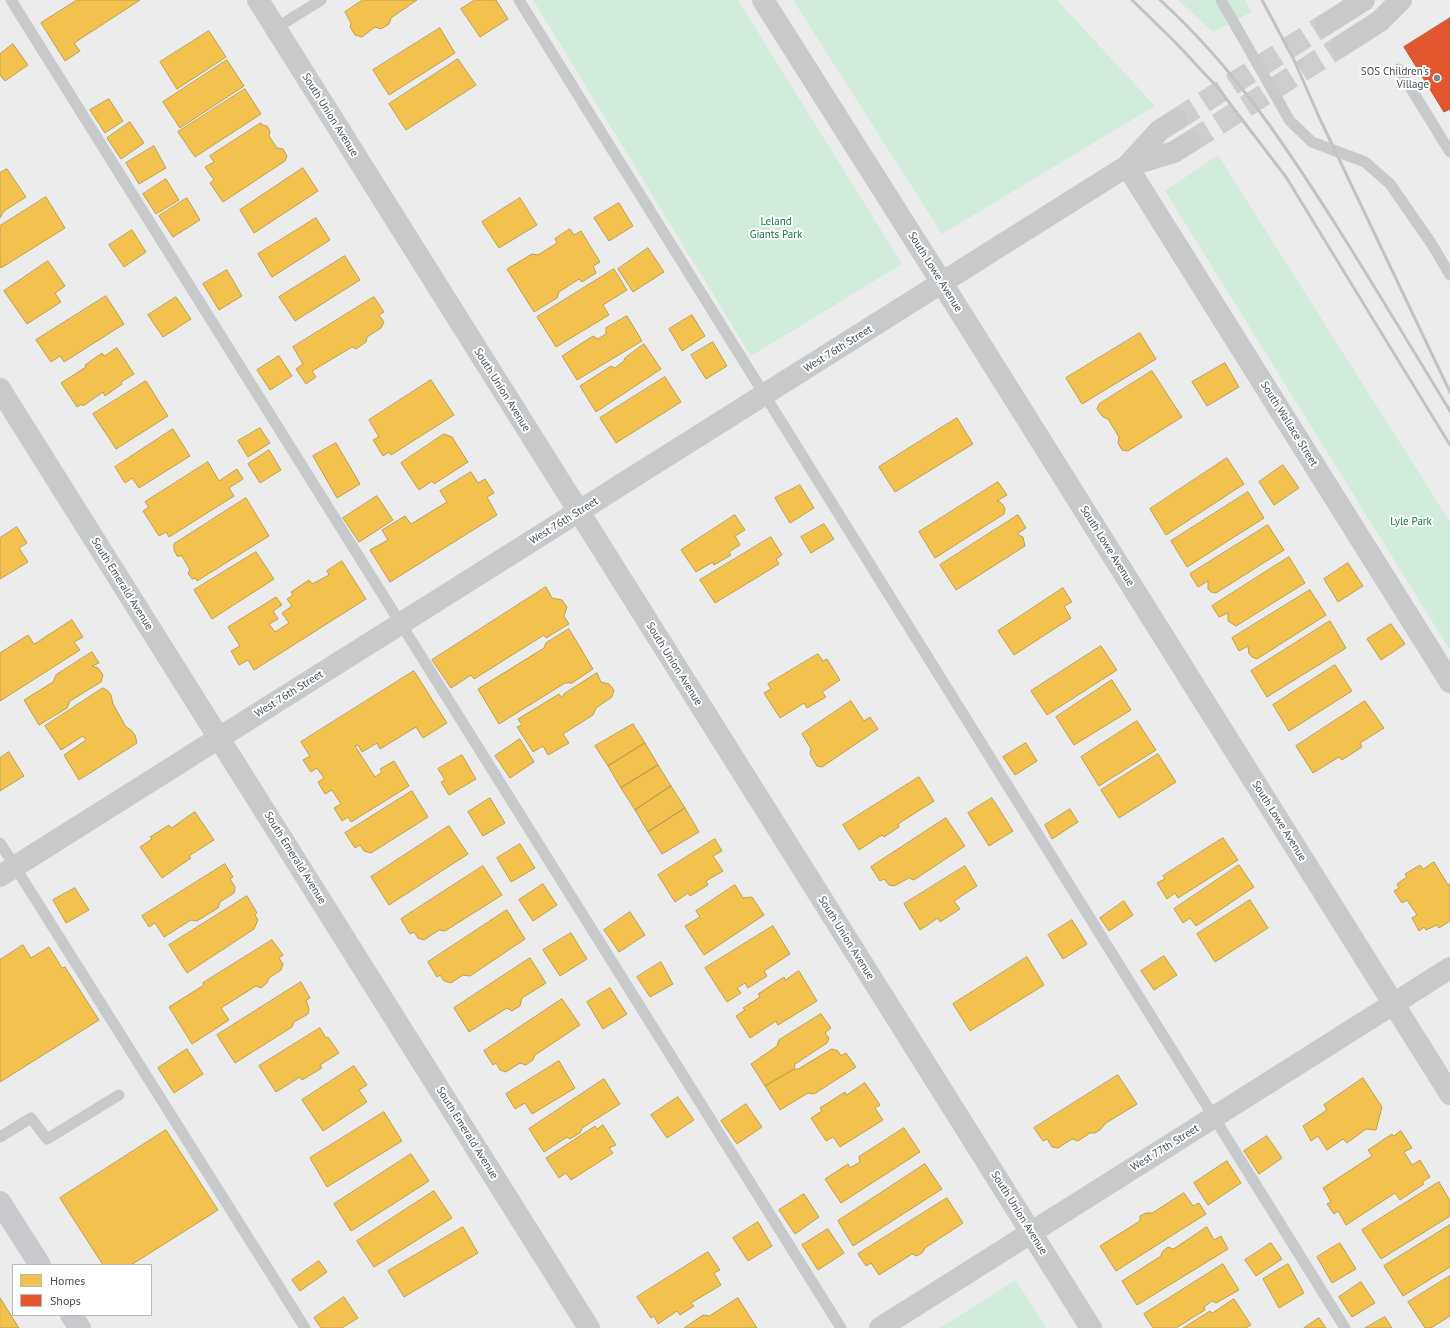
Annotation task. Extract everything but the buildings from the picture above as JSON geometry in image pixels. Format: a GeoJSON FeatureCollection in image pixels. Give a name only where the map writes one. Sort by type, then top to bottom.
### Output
{"type":"FeatureCollection","features":[{"type":"Feature","properties":{"kind":"main road"},"geometry":{"type":"LineString","coordinates":[[0,1202],[39,1264]]}},
{"type":"Feature","properties":{"kind":"main road"},"geometry":{"type":"LineString","coordinates":[[73,1316],[80,1328]]}},
{"type":"Feature","properties":{"kind":"street","name":"South Union Avenue"},"geometry":{"type":"LineString","coordinates":[[258,0],[1091,1328]]}},
{"type":"Feature","properties":{"kind":"street","name":"South Lowe Avenue"},"geometry":{"type":"LineString","coordinates":[[763,0],[1450,1094]]}},
{"type":"Feature","properties":{"kind":"street"},"geometry":{"type":"LineString","coordinates":[[1326,24],[1364,0]]}},
{"type":"Feature","properties":{"kind":"street"},"geometry":{"type":"LineString","coordinates":[[1341,46],[1380,22],[1400,0]]}},
{"type":"Feature","properties":{"kind":"street","name":"West 76th Street"},"geometry":{"type":"LineString","coordinates":[[7,871],[1127,166],[1160,130],[1176,120]]}},
{"type":"Feature","properties":{"kind":"street","name":"West 76th Street"},"geometry":{"type":"LineString","coordinates":[[1127,166],[1174,152],[1190,142]]}},
{"type":"Feature","properties":{"kind":"street","name":"South Wallace Street"},"geometry":{"type":"LineString","coordinates":[[1127,166],[1450,682]]}},
{"type":"Feature","properties":{"kind":"street","name":"South Emerald Avenue"},"geometry":{"type":"LineString","coordinates":[[0,389],[589,1328]]}},
{"type":"Feature","properties":{"kind":"street","name":"West 77th Street"},"geometry":{"type":"LineString","coordinates":[[880,1328],[1450,968]]}},
{"type":"Feature","properties":{"kind":"lane"},"geometry":{"type":"LineString","coordinates":[[11,0],[841,1328]]}},
{"type":"Feature","properties":{"kind":"lane"},"geometry":{"type":"LineString","coordinates":[[276,28],[321,0]]}},
{"type":"Feature","properties":{"kind":"lane"},"geometry":{"type":"LineString","coordinates":[[519,0],[1345,1328]]}},
{"type":"Feature","properties":{"kind":"lane"},"geometry":{"type":"LineString","coordinates":[[1221,0],[1290,121],[1312,142],[1365,162],[1390,184],[1431,243],[1450,276]]}},
{"type":"Feature","properties":{"kind":"lane"},"geometry":{"type":"LineString","coordinates":[[1399,69],[1450,152]]}},
{"type":"Feature","properties":{"kind":"lane"},"geometry":{"type":"LineString","coordinates":[[0,843],[7,871],[304,1328]]}},
{"type":"Feature","properties":{"kind":"lane"},"geometry":{"type":"LineString","coordinates":[[0,1137],[31,1118],[47,1140],[119,1095]]}},
{"type":"Feature","properties":{"kind":"green space","name":"Leland Giants Park"},"geometry":{"type":"Polygon","coordinates":[[[533,0],[738,0],[902,264],[751,356],[533,0]]]}},
{"type":"Feature","properties":{"kind":"green space"},"geometry":{"type":"Polygon","coordinates":[[[793,0],[1057,0],[1155,106],[942,234],[793,0]]]}},
{"type":"Feature","properties":{"kind":"green space"},"geometry":{"type":"Polygon","coordinates":[[[1178,0],[1245,0],[1252,12],[1213,32],[1178,0]]]}},
{"type":"Feature","properties":{"kind":"green space","name":"Lyle Park"},"geometry":{"type":"Polygon","coordinates":[[[1218,155],[1450,522],[1450,650],[1165,191],[1218,155]]]}},
{"type":"Feature","properties":{"kind":"green space"},"geometry":{"type":"Polygon","coordinates":[[[1016,1280],[1046,1328],[940,1328],[1016,1280]]]}},
{"type":"Feature","properties":{"kind":"tunnel"},"geometry":{"type":"LineString","coordinates":[[1176,120],[1326,24]]}},
{"type":"Feature","properties":{"kind":"tunnel"},"geometry":{"type":"LineString","coordinates":[[1190,142],[1341,46]]}},
{"type":"Feature","properties":{"kind":"railway"},"geometry":{"type":"LineString","coordinates":[[1132,0],[1176,43],[1218,88],[1286,177],[1450,445]]}},
{"type":"Feature","properties":{"kind":"railway"},"geometry":{"type":"LineString","coordinates":[[1160,0],[1212,53],[1259,110],[1341,233],[1450,411]]}},
{"type":"Feature","properties":{"kind":"railway"},"geometry":{"type":"LineString","coordinates":[[1262,0],[1294,60],[1319,117],[1450,392]]}},
{"type":"Feature","properties":{"kind":"place","name":"SOS Children's Village"},"geometry":{"type":"Point","coordinates":[1437,78]}}]}
